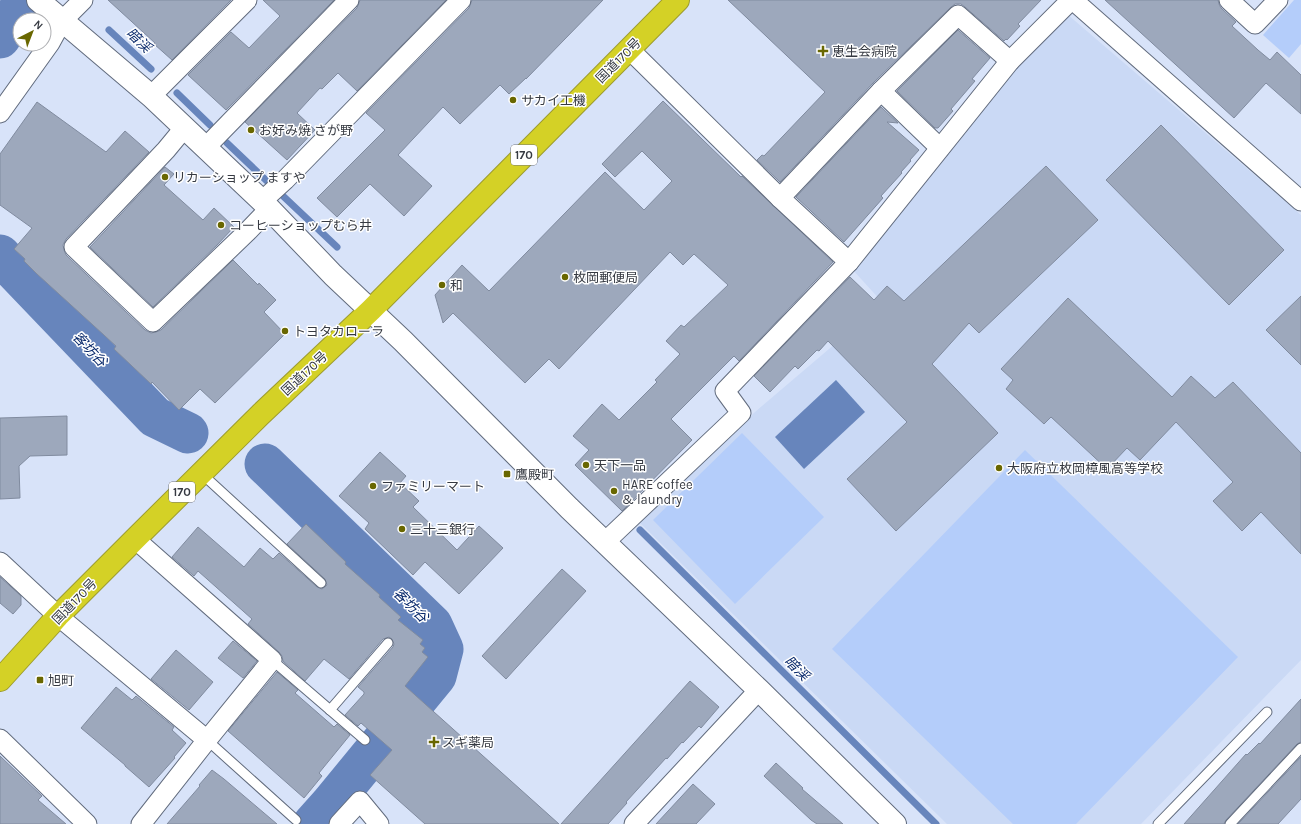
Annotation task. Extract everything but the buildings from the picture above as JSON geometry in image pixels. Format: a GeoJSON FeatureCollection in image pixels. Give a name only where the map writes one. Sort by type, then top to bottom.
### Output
{"type":"FeatureCollection","features":[{"type":"Feature","properties":{"kind":"highway","name":"国道170号"},"geometry":{"type":"LineString","coordinates":[[0,680],[58,616],[261,414],[372,310],[678,0]]}},
{"type":"Feature","properties":{"kind":"street"},"geometry":{"type":"LineString","coordinates":[[38,0],[151,96],[206,147],[266,205],[333,275],[372,310],[569,508],[759,690],[895,824]]}},
{"type":"Feature","properties":{"kind":"street"},"geometry":{"type":"LineString","coordinates":[[0,113],[50,43],[58,18],[84,0]]}},
{"type":"Feature","properties":{"kind":"street"},"geometry":{"type":"LineString","coordinates":[[151,96],[246,0]]}},
{"type":"Feature","properties":{"kind":"street"},"geometry":{"type":"LineString","coordinates":[[206,147],[349,0]]}},
{"type":"Feature","properties":{"kind":"street"},"geometry":{"type":"LineString","coordinates":[[185,127],[166,150],[74,247],[153,322],[247,232],[285,180],[461,0]]}},
{"type":"Feature","properties":{"kind":"street"},"geometry":{"type":"LineString","coordinates":[[605,542],[741,413],[725,392],[849,262],[1010,62],[1072,0],[1301,201]]}},
{"type":"Feature","properties":{"kind":"street"},"geometry":{"type":"LineString","coordinates":[[1229,0],[1255,24],[1278,0]]}},
{"type":"Feature","properties":{"kind":"street"},"geometry":{"type":"LineString","coordinates":[[780,198],[881,91],[958,15],[1010,62]]}},
{"type":"Feature","properties":{"kind":"street"},"geometry":{"type":"LineString","coordinates":[[629,48],[780,198],[849,262]]}},
{"type":"Feature","properties":{"kind":"street"},"geometry":{"type":"LineString","coordinates":[[881,91],[940,148]]}},
{"type":"Feature","properties":{"kind":"street"},"geometry":{"type":"LineString","coordinates":[[135,539],[272,660],[206,740],[141,824]]}},
{"type":"Feature","properties":{"kind":"street"},"geometry":{"type":"LineString","coordinates":[[0,562],[58,616],[206,740]]}},
{"type":"Feature","properties":{"kind":"street"},"geometry":{"type":"LineString","coordinates":[[634,824],[759,690]]}},
{"type":"Feature","properties":{"kind":"street"},"geometry":{"type":"LineString","coordinates":[[0,739],[87,824]]}},
{"type":"Feature","properties":{"kind":"street"},"geometry":{"type":"LineString","coordinates":[[339,824],[360,801],[379,824]]}},
{"type":"Feature","properties":{"kind":"lane"},"geometry":{"type":"LineString","coordinates":[[201,473],[321,583]]}},
{"type":"Feature","properties":{"kind":"lane"},"geometry":{"type":"LineString","coordinates":[[330,710],[388,643]]}},
{"type":"Feature","properties":{"kind":"lane"},"geometry":{"type":"LineString","coordinates":[[272,660],[365,740]]}},
{"type":"Feature","properties":{"kind":"lane"},"geometry":{"type":"LineString","coordinates":[[1158,824],[1267,712]]}},
{"type":"Feature","properties":{"kind":"lane"},"geometry":{"type":"LineString","coordinates":[[206,740],[296,820]]}},
{"type":"Feature","properties":{"kind":"lane"},"geometry":{"type":"LineString","coordinates":[[1230,824],[1301,748]]}},
{"type":"Feature","properties":{"kind":"shaded area"},"geometry":{"type":"Polygon","coordinates":[[[1294,0],[1301,0],[1301,44],[1289,58],[1263,35],[1294,0]]]}},
{"type":"Feature","properties":{"kind":"shaded area","name":"大阪府立枚岡樟風高等学校"},"geometry":{"type":"Polygon","coordinates":[[[1067,14],[1301,215],[1301,660],[1141,824],[947,824],[640,523],[755,412],[883,303],[852,269],[981,105],[1067,14]]]}},
{"type":"Feature","properties":{"kind":"shaded area"},"geometry":{"type":"Polygon","coordinates":[[[836,380],[865,412],[804,469],[775,437],[836,380]]]}},
{"type":"Feature","properties":{"kind":"shaded area"},"geometry":{"type":"Polygon","coordinates":[[[742,433],[824,517],[735,604],[653,520],[742,433]]]}},
{"type":"Feature","properties":{"kind":"shaded area"},"geometry":{"type":"Polygon","coordinates":[[[1025,450],[1238,657],[1076,824],[1013,824],[832,649],[1025,450]]]}},
{"type":"Feature","properties":{"kind":"waterway"},"geometry":{"type":"LineString","coordinates":[[0,38],[25,0]]}},
{"type":"Feature","properties":{"kind":"waterway","name":"暗渓"},"geometry":{"type":"LineString","coordinates":[[109,30],[151,69]]}},
{"type":"Feature","properties":{"kind":"waterway","name":"暗渓"},"geometry":{"type":"LineString","coordinates":[[177,93],[210,125]]}},
{"type":"Feature","properties":{"kind":"waterway","name":"暗渓"},"geometry":{"type":"LineString","coordinates":[[227,143],[269,183]]}},
{"type":"Feature","properties":{"kind":"waterway","name":"暗渓"},"geometry":{"type":"LineString","coordinates":[[283,196],[337,247]]}},
{"type":"Feature","properties":{"kind":"waterway","name":"客坊谷"},"geometry":{"type":"LineString","coordinates":[[0,255],[155,417],[188,433]]}},
{"type":"Feature","properties":{"kind":"waterway","name":"客坊谷"},"geometry":{"type":"LineString","coordinates":[[265,464],[432,625],[443,649],[436,676],[313,824]]}},
{"type":"Feature","properties":{"kind":"waterway","name":"暗渓"},"geometry":{"type":"LineString","coordinates":[[640,530],[936,824]]}},
{"type":"Feature","properties":{"kind":"place","name":"恵生会病院"},"geometry":{"type":"Point","coordinates":[823,51]}},
{"type":"Feature","properties":{"kind":"place","name":"サカイ工機"},"geometry":{"type":"Point","coordinates":[513,100]}},
{"type":"Feature","properties":{"kind":"place","name":"お好み焼 さが野"},"geometry":{"type":"Point","coordinates":[251,130]}},
{"type":"Feature","properties":{"kind":"place","name":"リカーショップ ますや"},"geometry":{"type":"Point","coordinates":[165,177]}},
{"type":"Feature","properties":{"kind":"place","name":"コーヒーショップむら井"},"geometry":{"type":"Point","coordinates":[221,225]}},
{"type":"Feature","properties":{"kind":"place","name":"枚岡郵便局"},"geometry":{"type":"Point","coordinates":[565,277]}},
{"type":"Feature","properties":{"kind":"place","name":"和"},"geometry":{"type":"Point","coordinates":[442,285]}},
{"type":"Feature","properties":{"kind":"place","name":"トヨタカローラ"},"geometry":{"type":"Point","coordinates":[285,331]}},
{"type":"Feature","properties":{"kind":"place","name":"天下一品"},"geometry":{"type":"Point","coordinates":[586,465]}},
{"type":"Feature","properties":{"kind":"place","name":"大阪府立枚岡樟風高等学校"},"geometry":{"type":"Point","coordinates":[999,468]}},
{"type":"Feature","properties":{"kind":"place","name":"鷹殿町"},"geometry":{"type":"Point","coordinates":[507,474]}},
{"type":"Feature","properties":{"kind":"place","name":"ファミリーマート"},"geometry":{"type":"Point","coordinates":[373,486]}},
{"type":"Feature","properties":{"kind":"place","name":"HARE coffee & laundry"},"geometry":{"type":"Point","coordinates":[614,491]}},
{"type":"Feature","properties":{"kind":"place","name":"三十三銀行"},"geometry":{"type":"Point","coordinates":[402,529]}},
{"type":"Feature","properties":{"kind":"place","name":"旭町"},"geometry":{"type":"Point","coordinates":[40,680]}},
{"type":"Feature","properties":{"kind":"place","name":"スギ薬局"},"geometry":{"type":"Point","coordinates":[434,742]}}]}
